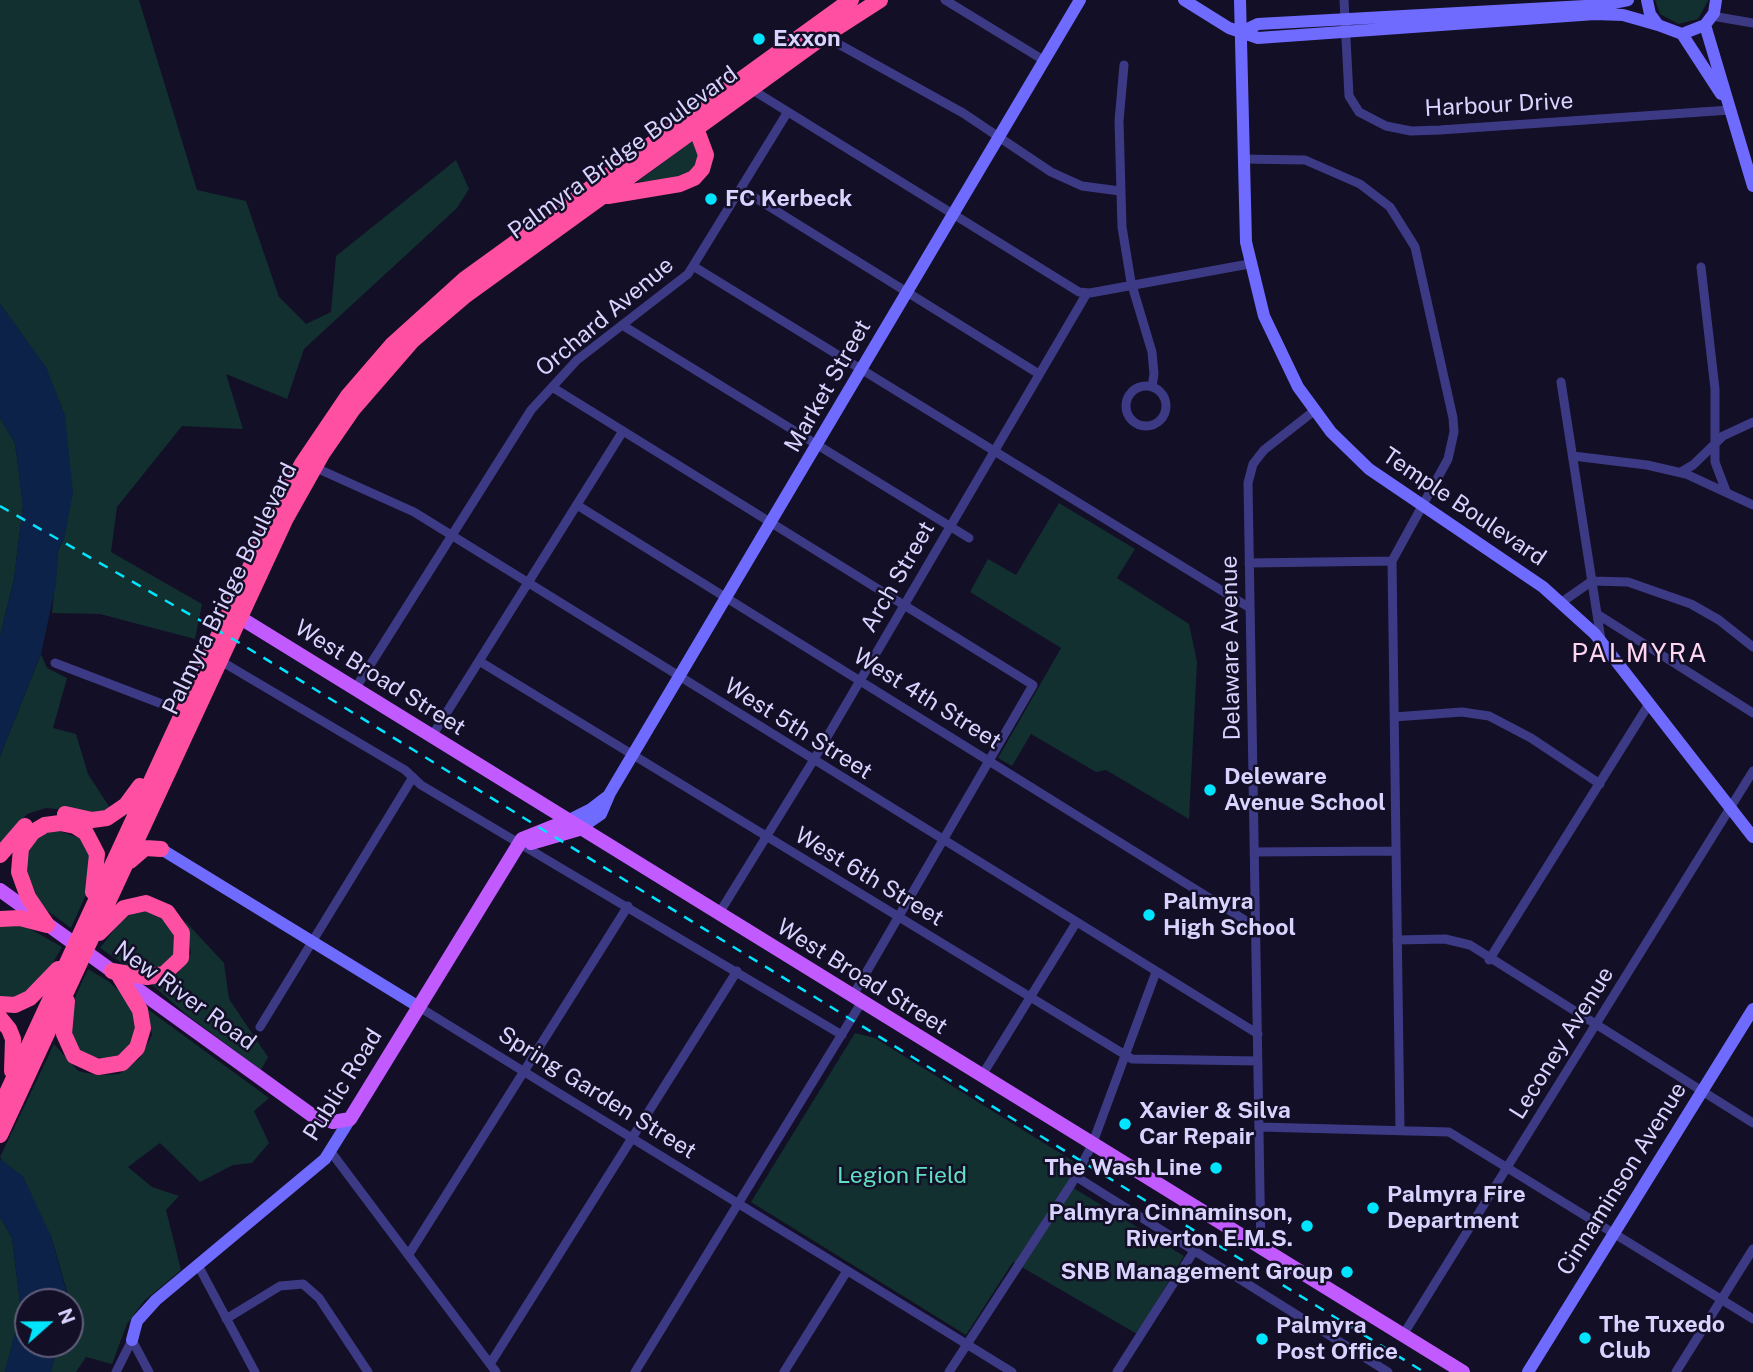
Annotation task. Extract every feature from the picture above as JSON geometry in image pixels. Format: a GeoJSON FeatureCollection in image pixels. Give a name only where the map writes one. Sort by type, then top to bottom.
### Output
{"type":"FeatureCollection","features":[{"type":"Feature","properties":{"kind":"highway","name":"Palmyra Bridge Boulevard"},"geometry":{"type":"LineString","coordinates":[[0,1108],[171,737],[298,472],[335,414],[392,345],[451,289],[851,0]]}},
{"type":"Feature","properties":{"kind":"highway","name":"Palmyra Bridge Boulevard"},"geometry":{"type":"LineString","coordinates":[[0,1135],[282,526],[314,467],[353,409],[427,327],[696,128],[824,36],[880,0]]}},
{"type":"Feature","properties":{"kind":"highway"},"geometry":{"type":"LineString","coordinates":[[598,199],[680,184],[694,178],[702,169],[706,155],[696,128]]}},
{"type":"Feature","properties":{"kind":"highway"},"geometry":{"type":"LineString","coordinates":[[0,855],[26,825],[39,817],[65,814],[97,820],[121,810],[136,794],[171,737]]}},
{"type":"Feature","properties":{"kind":"highway"},"geometry":{"type":"LineString","coordinates":[[47,925],[28,897],[18,863],[21,848],[28,836],[52,823],[68,824],[81,829],[96,846],[97,869],[86,922]]}},
{"type":"Feature","properties":{"kind":"highway"},"geometry":{"type":"LineString","coordinates":[[143,825],[161,849]]}},
{"type":"Feature","properties":{"kind":"highway"},"geometry":{"type":"LineString","coordinates":[[124,868],[145,848],[161,849]]}},
{"type":"Feature","properties":{"kind":"highway"},"geometry":{"type":"LineString","coordinates":[[90,942],[119,912],[135,904],[157,906],[177,922],[183,946],[178,963],[169,971],[147,978],[116,974]]}},
{"type":"Feature","properties":{"kind":"highway"},"geometry":{"type":"LineString","coordinates":[[0,919],[20,918],[47,925]]}},
{"type":"Feature","properties":{"kind":"highway"},"geometry":{"type":"LineString","coordinates":[[0,1004],[15,1004],[34,995],[73,951]]}},
{"type":"Feature","properties":{"kind":"highway"},"geometry":{"type":"LineString","coordinates":[[70,985],[64,1026],[67,1045],[85,1063],[110,1067],[133,1054],[143,1035],[140,1010],[116,974]]}},
{"type":"Feature","properties":{"kind":"highway"},"geometry":{"type":"LineString","coordinates":[[0,1018],[13,1039],[9,1088]]}},
{"type":"Feature","properties":{"kind":"main road","name":"West Broad Street"},"geometry":{"type":"LineString","coordinates":[[239,617],[1261,1250],[1463,1372]]}},
{"type":"Feature","properties":{"kind":"main road","name":"Public Road"},"geometry":{"type":"LineString","coordinates":[[350,1119],[519,844],[528,835],[573,825]]}},
{"type":"Feature","properties":{"kind":"main road","name":"New River Road"},"geometry":{"type":"LineString","coordinates":[[0,890],[313,1116],[333,1122],[350,1119]]}},
{"type":"Feature","properties":{"kind":"street"},"geometry":{"type":"LineString","coordinates":[[945,0],[1045,61]]}},
{"type":"Feature","properties":{"kind":"street","name":"Market Street"},"geometry":{"type":"LineString","coordinates":[[573,825],[610,793],[681,679],[1080,0]]}},
{"type":"Feature","properties":{"kind":"street"},"geometry":{"type":"LineString","coordinates":[[1184,0],[1241,32],[1258,24],[1290,29],[1512,10],[1596,10],[1623,15],[1682,34],[1693,32],[1709,20],[1753,23]]}},
{"type":"Feature","properties":{"kind":"street","name":"Temple Boulevard"},"geometry":{"type":"LineString","coordinates":[[1240,0],[1243,216],[1249,264],[1271,336],[1283,361],[1314,411],[1369,469],[1562,602],[1601,642],[1753,837]]}},
{"type":"Feature","properties":{"kind":"street","name":"Harbour Drive"},"geometry":{"type":"LineString","coordinates":[[1344,0],[1351,102],[1369,119],[1399,129],[1440,130],[1728,107]]}},
{"type":"Feature","properties":{"kind":"street"},"geometry":{"type":"LineString","coordinates":[[1596,10],[1628,0]]}},
{"type":"Feature","properties":{"kind":"street"},"geometry":{"type":"LineString","coordinates":[[1647,0],[1650,14],[1658,25]]}},
{"type":"Feature","properties":{"kind":"street"},"geometry":{"type":"LineString","coordinates":[[1716,0],[1709,20],[1728,107],[1753,186]]}},
{"type":"Feature","properties":{"kind":"street"},"geometry":{"type":"LineString","coordinates":[[1682,34],[1728,107]]}},
{"type":"Feature","properties":{"kind":"street"},"geometry":{"type":"LineString","coordinates":[[824,36],[963,113],[1021,154],[1072,182],[1120,191]]}},
{"type":"Feature","properties":{"kind":"street"},"geometry":{"type":"LineString","coordinates":[[1124,65],[1119,103],[1123,241],[1132,286],[1152,352],[1152,387]]}},
{"type":"Feature","properties":{"kind":"street"},"geometry":{"type":"LineString","coordinates":[[751,89],[1068,287],[1087,293],[1249,264]]}},
{"type":"Feature","properties":{"kind":"street","name":"Orchard Avenue"},"geometry":{"type":"LineString","coordinates":[[355,689],[506,446],[577,360],[681,281],[694,266],[787,113]]}},
{"type":"Feature","properties":{"kind":"street"},"geometry":{"type":"LineString","coordinates":[[1243,159],[1305,160],[1334,170],[1377,194],[1390,206],[1415,247],[1454,432],[1448,459],[1392,561],[1400,1129]]}},
{"type":"Feature","properties":{"kind":"street"},"geometry":{"type":"LineString","coordinates":[[741,189],[1039,374]]}},
{"type":"Feature","properties":{"kind":"street"},"geometry":{"type":"LineString","coordinates":[[694,266],[1250,608]]}},
{"type":"Feature","properties":{"kind":"street"},"geometry":{"type":"LineString","coordinates":[[1701,267],[1715,389],[1716,466],[1726,491]]}},
{"type":"Feature","properties":{"kind":"street","name":"Arch Street"},"geometry":{"type":"LineString","coordinates":[[718,915],[813,761],[1087,293]]}},
{"type":"Feature","properties":{"kind":"street"},"geometry":{"type":"LineString","coordinates":[[622,325],[970,538]]}},
{"type":"Feature","properties":{"kind":"street"},"geometry":{"type":"LineString","coordinates":[[1561,382],[1601,642]]}},
{"type":"Feature","properties":{"kind":"street"},"geometry":{"type":"LineString","coordinates":[[552,387],[1033,685],[899,917],[842,1035],[635,1372]]}},
{"type":"Feature","properties":{"kind":"street"},"geometry":{"type":"LineString","coordinates":[[1152,387],[1164,398],[1165,413],[1155,424],[1141,425],[1129,416],[1127,401],[1138,388],[1152,387]]}},
{"type":"Feature","properties":{"kind":"street","name":"Delaware Avenue"},"geometry":{"type":"LineString","coordinates":[[1261,1250],[1248,483],[1253,464],[1273,442],[1314,411]]}},
{"type":"Feature","properties":{"kind":"street"},"geometry":{"type":"LineString","coordinates":[[1681,472],[1702,457],[1715,442],[1753,422]]}},
{"type":"Feature","properties":{"kind":"street"},"geometry":{"type":"LineString","coordinates":[[432,736],[527,581],[624,431]]}},
{"type":"Feature","properties":{"kind":"street"},"geometry":{"type":"LineString","coordinates":[[1573,456],[1681,472],[1753,505]]}},
{"type":"Feature","properties":{"kind":"street","name":"West 5th Street"},"geometry":{"type":"LineString","coordinates":[[314,467],[414,512],[1258,1034]]}},
{"type":"Feature","properties":{"kind":"street","name":"West 4th Street"},"geometry":{"type":"LineString","coordinates":[[577,505],[1255,927]]}},
{"type":"Feature","properties":{"kind":"street"},"geometry":{"type":"LineString","coordinates":[[1249,563],[1392,561]]}},
{"type":"Feature","properties":{"kind":"street"},"geometry":{"type":"LineString","coordinates":[[1562,602],[1592,581],[1628,582],[1662,591],[1719,620],[1753,647]]}},
{"type":"Feature","properties":{"kind":"street"},"geometry":{"type":"LineString","coordinates":[[1597,614],[1753,713]]}},
{"type":"Feature","properties":{"kind":"street"},"geometry":{"type":"LineString","coordinates":[[219,660],[519,844],[628,906],[842,1035]]}},
{"type":"Feature","properties":{"kind":"street","name":"West 6th Street"},"geometry":{"type":"LineString","coordinates":[[479,661],[1132,1059],[1258,1061]]}},
{"type":"Feature","properties":{"kind":"street"},"geometry":{"type":"LineString","coordinates":[[55,663],[183,712]]}},
{"type":"Feature","properties":{"kind":"street"},"geometry":{"type":"LineString","coordinates":[[1489,960],[1649,704]]}},
{"type":"Feature","properties":{"kind":"street"},"geometry":{"type":"LineString","coordinates":[[1394,717],[1462,712],[1489,716],[1531,738],[1600,784]]}},
{"type":"Feature","properties":{"kind":"street","name":"Leconey Avenue"},"geometry":{"type":"LineString","coordinates":[[1403,1335],[1753,771]]}},
{"type":"Feature","properties":{"kind":"street"},"geometry":{"type":"LineString","coordinates":[[260,1027],[413,777]]}},
{"type":"Feature","properties":{"kind":"street","name":"Spring Garden Street"},"geometry":{"type":"LineString","coordinates":[[161,849],[1012,1372]]}},
{"type":"Feature","properties":{"kind":"street"},"geometry":{"type":"LineString","coordinates":[[1254,852],[1396,851]]}},
{"type":"Feature","properties":{"kind":"street"},"geometry":{"type":"LineString","coordinates":[[409,1254],[628,906]]}},
{"type":"Feature","properties":{"kind":"street"},"geometry":{"type":"LineString","coordinates":[[981,1077],[1076,923]]}},
{"type":"Feature","properties":{"kind":"street"},"geometry":{"type":"LineString","coordinates":[[1398,940],[1451,940],[1470,945],[1489,960],[1753,1123]]}},
{"type":"Feature","properties":{"kind":"street"},"geometry":{"type":"LineString","coordinates":[[331,1152],[493,1368],[737,971]]}},
{"type":"Feature","properties":{"kind":"street"},"geometry":{"type":"LineString","coordinates":[[949,1372],[1075,1176],[1092,1145],[1156,972]]}},
{"type":"Feature","properties":{"kind":"street","name":"Cinnaminson Avenue"},"geometry":{"type":"LineString","coordinates":[[1528,1372],[1753,1009]]}},
{"type":"Feature","properties":{"kind":"street","name":"Public Road"},"geometry":{"type":"LineString","coordinates":[[132,1340],[137,1321],[156,1300],[199,1267],[331,1152],[350,1119]]}},
{"type":"Feature","properties":{"kind":"street"},"geometry":{"type":"LineString","coordinates":[[1259,1128],[1449,1132],[1753,1319]]}},
{"type":"Feature","properties":{"kind":"street"},"geometry":{"type":"LineString","coordinates":[[1075,1176],[1388,1372]]}},
{"type":"Feature","properties":{"kind":"street"},"geometry":{"type":"LineString","coordinates":[[1676,1372],[1753,1249]]}},
{"type":"Feature","properties":{"kind":"street"},"geometry":{"type":"LineString","coordinates":[[1116,1372],[1194,1251]]}},
{"type":"Feature","properties":{"kind":"street"},"geometry":{"type":"LineString","coordinates":[[199,1267],[255,1372]]}},
{"type":"Feature","properties":{"kind":"street"},"geometry":{"type":"LineString","coordinates":[[784,1372],[847,1271]]}},
{"type":"Feature","properties":{"kind":"street"},"geometry":{"type":"LineString","coordinates":[[226,1318],[280,1286],[303,1284],[319,1297],[368,1372]]}},
{"type":"Feature","properties":{"kind":"street"},"geometry":{"type":"LineString","coordinates":[[116,1372],[132,1340]]}},
{"type":"Feature","properties":{"kind":"street"},"geometry":{"type":"LineString","coordinates":[[132,1340],[149,1372]]}},
{"type":"Feature","properties":{"kind":"street"},"geometry":{"type":"LineString","coordinates":[[1123,1363],[1132,1372]]}},
{"type":"Feature","properties":{"kind":"green space"},"geometry":{"type":"Polygon","coordinates":[[[0,0],[139,0],[197,190],[246,201],[279,297],[306,324],[331,312],[336,256],[456,160],[469,189],[457,208],[304,349],[287,399],[226,374],[243,429],[182,426],[117,507],[111,552],[202,604],[195,639],[100,614],[52,613],[58,551],[65,536],[65,416],[46,368],[0,304],[0,0]]]}},
{"type":"Feature","properties":{"kind":"green space"},"geometry":{"type":"Polygon","coordinates":[[[1655,0],[1708,1],[1698,19],[1678,24],[1660,14],[1655,0]]]}},
{"type":"Feature","properties":{"kind":"green space"},"geometry":{"type":"Polygon","coordinates":[[[696,138],[700,154],[695,169],[682,179],[637,182],[696,138]]]}},
{"type":"Feature","properties":{"kind":"green space"},"geometry":{"type":"Polygon","coordinates":[[[0,418],[15,443],[23,506],[14,579],[0,636],[0,418]]]}},
{"type":"Feature","properties":{"kind":"green space"},"geometry":{"type":"Polygon","coordinates":[[[1059,503],[1135,549],[1117,578],[1189,624],[1197,662],[1189,819],[1106,770],[1096,772],[1031,734],[1012,766],[998,758],[1061,648],[970,592],[988,559],[1016,575],[1059,503]]]}},
{"type":"Feature","properties":{"kind":"green space"},"geometry":{"type":"Polygon","coordinates":[[[41,654],[47,668],[67,678],[53,728],[76,734],[88,774],[112,811],[101,814],[46,808],[27,814],[0,847],[0,756],[41,654]]]}},
{"type":"Feature","properties":{"kind":"green space"},"geometry":{"type":"Polygon","coordinates":[[[56,830],[83,839],[91,855],[92,881],[71,928],[45,909],[31,889],[25,859],[32,841],[42,834],[56,830]]]}},
{"type":"Feature","properties":{"kind":"green space"},"geometry":{"type":"Polygon","coordinates":[[[142,910],[157,913],[170,922],[177,935],[176,954],[158,969],[131,969],[100,948],[123,918],[142,910]]]}},
{"type":"Feature","properties":{"kind":"green space"},"geometry":{"type":"Polygon","coordinates":[[[185,921],[224,963],[229,999],[268,1057],[261,1070],[187,1015],[150,983],[178,973],[191,953],[185,921]]]}},
{"type":"Feature","properties":{"kind":"green space"},"geometry":{"type":"Polygon","coordinates":[[[20,923],[62,947],[41,983],[22,997],[0,997],[0,925],[20,923]]]}},
{"type":"Feature","properties":{"kind":"green space"},"geometry":{"type":"Polygon","coordinates":[[[88,969],[108,981],[126,997],[137,1017],[131,1046],[124,1053],[109,1059],[88,1056],[77,1049],[71,1036],[70,1021],[76,995],[88,969]]]}},
{"type":"Feature","properties":{"kind":"green space"},"geometry":{"type":"Polygon","coordinates":[[[146,1008],[269,1098],[254,1111],[269,1143],[252,1163],[233,1165],[200,1182],[160,1143],[128,1167],[152,1187],[179,1196],[166,1210],[181,1270],[144,1301],[127,1324],[112,1364],[86,1357],[76,1372],[51,1372],[54,1358],[84,1358],[84,1288],[66,1288],[51,1236],[0,1157],[54,1044],[78,1071],[97,1075],[119,1074],[140,1058],[152,1035],[146,1008]]]}},
{"type":"Feature","properties":{"kind":"green space","name":"Legion Field"},"geometry":{"type":"Polygon","coordinates":[[[855,1033],[875,1038],[1073,1161],[1072,1187],[1184,1256],[1137,1334],[1013,1262],[966,1335],[751,1202],[855,1033]]]}},
{"type":"Feature","properties":{"kind":"green space"},"geometry":{"type":"Polygon","coordinates":[[[0,1217],[12,1238],[18,1288],[14,1288],[14,1337],[5,1372],[0,1372],[0,1217]]]}},
{"type":"Feature","properties":{"kind":"water"},"geometry":{"type":"Polygon","coordinates":[[[0,304],[46,367],[65,416],[73,492],[65,536],[58,551],[56,584],[41,654],[0,756],[0,636],[14,579],[23,506],[15,443],[0,418],[0,304]]]}},
{"type":"Feature","properties":{"kind":"water"},"geometry":{"type":"Polygon","coordinates":[[[0,1159],[23,1176],[51,1236],[65,1288],[18,1288],[12,1238],[0,1217],[0,1159]]]}},
{"type":"Feature","properties":{"kind":"water"},"geometry":{"type":"Polygon","coordinates":[[[14,1337],[14,1358],[54,1358],[51,1372],[5,1372],[14,1337]]]}},
{"type":"Feature","properties":{"kind":"railway"},"geometry":{"type":"LineString","coordinates":[[0,506],[238,642],[1424,1372]]}},
{"type":"Feature","properties":{"kind":"place","name":"Exxon"},"geometry":{"type":"Point","coordinates":[759,39]}},
{"type":"Feature","properties":{"kind":"place","name":"FC Kerbeck"},"geometry":{"type":"Point","coordinates":[711,199]}},
{"type":"Feature","properties":{"kind":"place","name":"Deleware Avenue School"},"geometry":{"type":"Point","coordinates":[1210,790]}},
{"type":"Feature","properties":{"kind":"place","name":"Palmyra High School"},"geometry":{"type":"Point","coordinates":[1149,915]}},
{"type":"Feature","properties":{"kind":"place","name":"Xavier & Silva Car Repair"},"geometry":{"type":"Point","coordinates":[1125,1124]}},
{"type":"Feature","properties":{"kind":"place","name":"The Wash Line"},"geometry":{"type":"Point","coordinates":[1216,1168]}},
{"type":"Feature","properties":{"kind":"place","name":"Palmyra Fire Department"},"geometry":{"type":"Point","coordinates":[1373,1208]}},
{"type":"Feature","properties":{"kind":"place","name":"Palmyra Cinnaminson, Riverton E.M.S."},"geometry":{"type":"Point","coordinates":[1307,1226]}},
{"type":"Feature","properties":{"kind":"place","name":"SNB Management Group"},"geometry":{"type":"Point","coordinates":[1347,1272]}},
{"type":"Feature","properties":{"kind":"place","name":"The Tuxedo Club"},"geometry":{"type":"Point","coordinates":[1585,1338]}},
{"type":"Feature","properties":{"kind":"place","name":"Palmyra Post Office"},"geometry":{"type":"Point","coordinates":[1262,1339]}},
{"type":"Feature","properties":{"kind":"district","name":"PALMYRA"},"geometry":{"type":"Point","coordinates":[1640,654]}}]}
